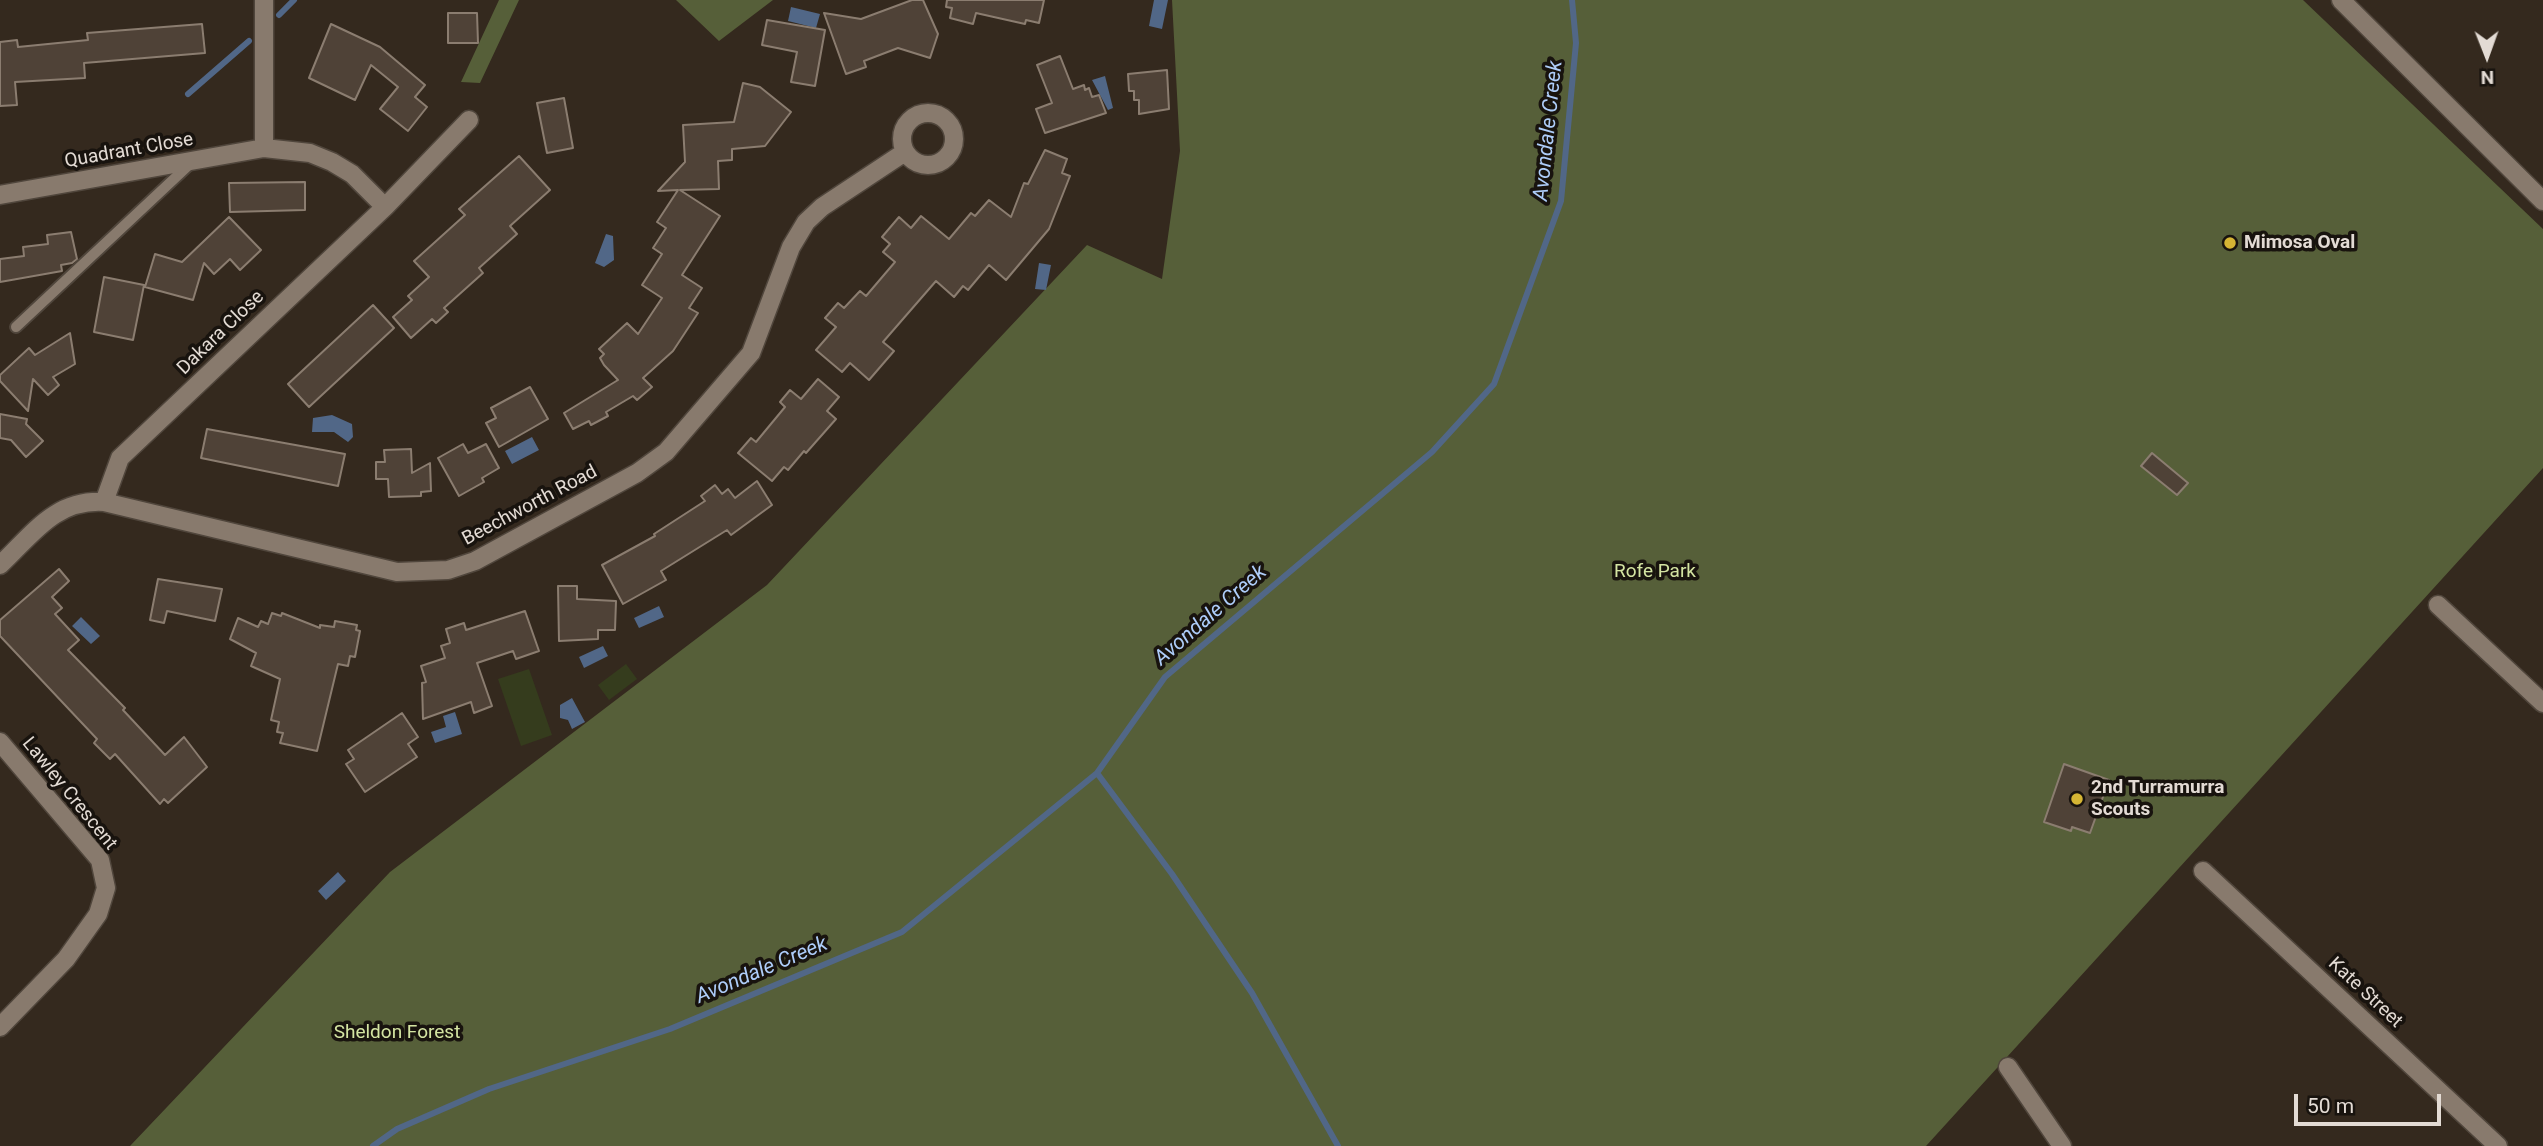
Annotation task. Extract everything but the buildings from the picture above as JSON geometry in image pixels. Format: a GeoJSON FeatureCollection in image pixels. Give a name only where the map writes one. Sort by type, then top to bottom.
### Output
{"type":"FeatureCollection","features":[{"type":"Feature","properties":{"kind":"street"},"geometry":{"type":"LineString","coordinates":[[264,0],[264,148],[310,153],[331,162],[352,174],[385,206]]}},
{"type":"Feature","properties":{"kind":"street"},"geometry":{"type":"LineString","coordinates":[[2341,0],[2543,201]]}},
{"type":"Feature","properties":{"kind":"street","name":"Dakara Close"},"geometry":{"type":"LineString","coordinates":[[104,502],[120,458],[385,206],[469,120]]}},
{"type":"Feature","properties":{"kind":"street","name":"Quadrant Close"},"geometry":{"type":"LineString","coordinates":[[0,195],[264,148]]}},
{"type":"Feature","properties":{"kind":"street","name":"Beechworth Road"},"geometry":{"type":"LineString","coordinates":[[0,565],[59,510],[84,501],[104,502],[397,572],[449,570],[475,561],[637,473],[666,452],[751,353],[791,247],[806,222],[822,207],[905,152]]}},
{"type":"Feature","properties":{"kind":"street"},"geometry":{"type":"LineString","coordinates":[[2438,605],[2543,703]]}},
{"type":"Feature","properties":{"kind":"street","name":"Lawley Crescent"},"geometry":{"type":"LineString","coordinates":[[0,742],[100,860],[106,888],[98,914],[66,958],[0,1027]]}},
{"type":"Feature","properties":{"kind":"street","name":"Kate Street"},"geometry":{"type":"LineString","coordinates":[[2203,871],[2498,1146]]}},
{"type":"Feature","properties":{"kind":"street"},"geometry":{"type":"LineString","coordinates":[[2008,1067],[2062,1146]]}},
{"type":"Feature","properties":{"kind":"lane"},"geometry":{"type":"LineString","coordinates":[[16,327],[193,161]]}},
{"type":"Feature","properties":{"kind":"green space"},"geometry":{"type":"Polygon","coordinates":[[[499,0],[519,0],[480,83],[461,82],[499,0]]]}},
{"type":"Feature","properties":{"kind":"green space"},"geometry":{"type":"Polygon","coordinates":[[[676,0],[773,0],[719,41],[676,0]]]}},
{"type":"Feature","properties":{"kind":"green space","name":"Rofe Park"},"geometry":{"type":"Polygon","coordinates":[[[1172,0],[2303,0],[2543,229],[2543,468],[1926,1146],[130,1146],[390,872],[767,585],[1087,245],[1162,279],[1180,151],[1172,0]]]}},
{"type":"Feature","properties":{"kind":"green space"},"geometry":{"type":"Polygon","coordinates":[[[626,664],[637,679],[609,700],[598,685],[626,664]]]}},
{"type":"Feature","properties":{"kind":"green space"},"geometry":{"type":"Polygon","coordinates":[[[529,669],[552,735],[521,746],[498,679],[529,669]]]}},
{"type":"Feature","properties":{"kind":"water"},"geometry":{"type":"Polygon","coordinates":[[[1154,0],[1168,0],[1162,29],[1149,26],[1154,0]]]}},
{"type":"Feature","properties":{"kind":"water"},"geometry":{"type":"Polygon","coordinates":[[[791,7],[820,14],[816,28],[788,21],[791,7]]]}},
{"type":"Feature","properties":{"kind":"water"},"geometry":{"type":"Polygon","coordinates":[[[1105,76],[1113,108],[1108,110],[1092,80],[1105,76]]]}},
{"type":"Feature","properties":{"kind":"water"},"geometry":{"type":"Polygon","coordinates":[[[606,234],[613,236],[614,260],[604,267],[595,263],[606,234]]]}},
{"type":"Feature","properties":{"kind":"water"},"geometry":{"type":"Polygon","coordinates":[[[1039,263],[1051,265],[1046,290],[1035,289],[1039,263]]]}},
{"type":"Feature","properties":{"kind":"water"},"geometry":{"type":"Polygon","coordinates":[[[332,415],[352,424],[353,437],[348,442],[334,432],[312,432],[313,418],[332,415]]]}},
{"type":"Feature","properties":{"kind":"water"},"geometry":{"type":"Polygon","coordinates":[[[532,437],[539,450],[512,464],[505,451],[532,437]]]}},
{"type":"Feature","properties":{"kind":"water"},"geometry":{"type":"Polygon","coordinates":[[[659,606],[664,617],[639,628],[634,618],[659,606]]]}},
{"type":"Feature","properties":{"kind":"water"},"geometry":{"type":"Polygon","coordinates":[[[81,617],[100,636],[91,644],[72,626],[81,617]]]}},
{"type":"Feature","properties":{"kind":"water"},"geometry":{"type":"Polygon","coordinates":[[[603,646],[608,656],[584,668],[579,657],[603,646]]]}},
{"type":"Feature","properties":{"kind":"water"},"geometry":{"type":"Polygon","coordinates":[[[572,698],[585,722],[572,729],[568,720],[560,718],[560,705],[572,698]]]}},
{"type":"Feature","properties":{"kind":"water"},"geometry":{"type":"Polygon","coordinates":[[[455,712],[462,734],[435,743],[431,732],[446,727],[443,716],[455,712]]]}},
{"type":"Feature","properties":{"kind":"water"},"geometry":{"type":"Polygon","coordinates":[[[338,872],[346,881],[326,900],[318,891],[338,872]]]}},
{"type":"Feature","properties":{"kind":"waterway"},"geometry":{"type":"LineString","coordinates":[[279,15],[294,0]]}},
{"type":"Feature","properties":{"kind":"waterway","name":"Avondale Creek"},"geometry":{"type":"LineString","coordinates":[[373,1146],[397,1129],[489,1089],[670,1029],[902,932],[1097,773],[1165,677],[1432,452],[1494,384],[1561,201],[1576,43],[1572,0]]}},
{"type":"Feature","properties":{"kind":"waterway"},"geometry":{"type":"LineString","coordinates":[[188,94],[249,41]]}},
{"type":"Feature","properties":{"kind":"waterway"},"geometry":{"type":"LineString","coordinates":[[1097,773],[1172,874],[1252,993],[1338,1146]]}},
{"type":"Feature","properties":{"kind":"place","name":"Mimosa Oval"},"geometry":{"type":"Point","coordinates":[2230,243]}},
{"type":"Feature","properties":{"kind":"place","name":"2nd Turramurra Scouts"},"geometry":{"type":"Point","coordinates":[2077,799]}},
{"type":"Feature","properties":{"kind":"park label","name":"Sheldon Forest"},"geometry":{"type":"Point","coordinates":[397,1033]}}]}
